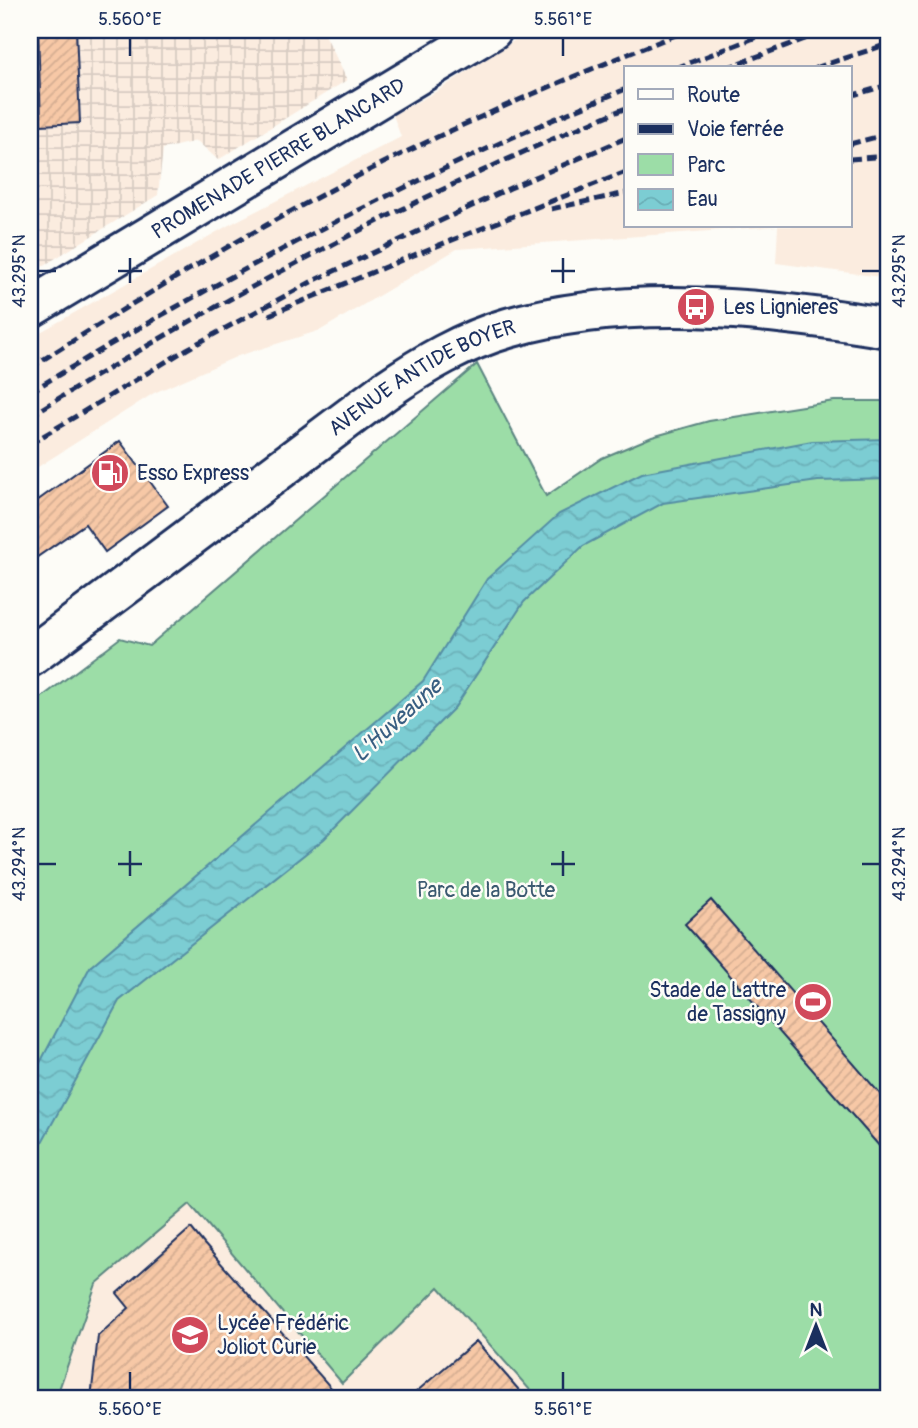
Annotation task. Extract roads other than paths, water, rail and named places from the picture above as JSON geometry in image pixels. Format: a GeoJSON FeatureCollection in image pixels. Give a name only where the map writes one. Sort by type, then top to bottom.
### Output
{"type":"FeatureCollection","features":[{"type":"Feature","properties":{"kind":"main road","name":"PROMENADE PIERRE BLANCARD"},"geometry":{"type":"LineString","coordinates":[[30,308],[492,30]]}},
{"type":"Feature","properties":{"kind":"main road","name":"AVENUE ANTIDE BOYER"},"geometry":{"type":"LineString","coordinates":[[30,657],[386,390],[426,363],[482,337],[533,321],[605,310],[664,308],[758,309],[888,328]]}},
{"type":"Feature","properties":{"kind":"water","name":"L'Huveaune"},"geometry":{"type":"Polygon","coordinates":[[[888,439],[888,479],[818,481],[663,503],[583,546],[524,602],[455,707],[324,839],[119,1001],[30,1164],[30,1082],[90,967],[423,681],[487,579],[559,514],[642,473],[812,441],[888,439]]]}},
{"type":"Feature","properties":{"kind":"railway"},"geometry":{"type":"LineString","coordinates":[[602,34],[614,30]]}},
{"type":"Feature","properties":{"kind":"railway"},"geometry":{"type":"LineString","coordinates":[[30,368],[215,254],[358,176],[441,135],[581,73],[688,30]]}},
{"type":"Feature","properties":{"kind":"railway"},"geometry":{"type":"LineString","coordinates":[[681,66],[775,30]]}},
{"type":"Feature","properties":{"kind":"railway"},"geometry":{"type":"LineString","coordinates":[[731,66],[829,30]]}},
{"type":"Feature","properties":{"kind":"railway"},"geometry":{"type":"LineString","coordinates":[[821,66],[888,44]]}},
{"type":"Feature","properties":{"kind":"railway"},"geometry":{"type":"LineString","coordinates":[[852,95],[888,85]]}},
{"type":"Feature","properties":{"kind":"railway"},"geometry":{"type":"LineString","coordinates":[[30,392],[175,308],[322,229],[472,156],[624,90]]}},
{"type":"Feature","properties":{"kind":"railway"},"geometry":{"type":"LineString","coordinates":[[30,416],[174,330],[322,250],[472,176],[624,109]]}},
{"type":"Feature","properties":{"kind":"railway"},"geometry":{"type":"LineString","coordinates":[[852,143],[888,134]]}},
{"type":"Feature","properties":{"kind":"railway"},"geometry":{"type":"LineString","coordinates":[[30,444],[187,349],[313,281],[510,188],[624,139]]}},
{"type":"Feature","properties":{"kind":"railway"},"geometry":{"type":"LineString","coordinates":[[852,159],[888,156]]}},
{"type":"Feature","properties":{"kind":"railway"},"geometry":{"type":"LineString","coordinates":[[269,315],[624,173]]}},
{"type":"Feature","properties":{"kind":"railway"},"geometry":{"type":"LineString","coordinates":[[551,209],[624,193]]}},
{"type":"Feature","properties":{"kind":"place","name":"Les Lignieres"},"geometry":{"type":"Point","coordinates":[696,307]}},
{"type":"Feature","properties":{"kind":"place","name":"Esso Express"},"geometry":{"type":"Point","coordinates":[110,473]}},
{"type":"Feature","properties":{"kind":"place","name":"Stade de Lattre de Tassigny"},"geometry":{"type":"Point","coordinates":[813,1002]}},
{"type":"Feature","properties":{"kind":"place","name":"Lycée Frédéric Joliot Curie"},"geometry":{"type":"Point","coordinates":[190,1335]}},
{"type":"Feature","properties":{"kind":"park label","name":"Parc de la Botte"},"geometry":{"type":"Point","coordinates":[486,890]}}]}
